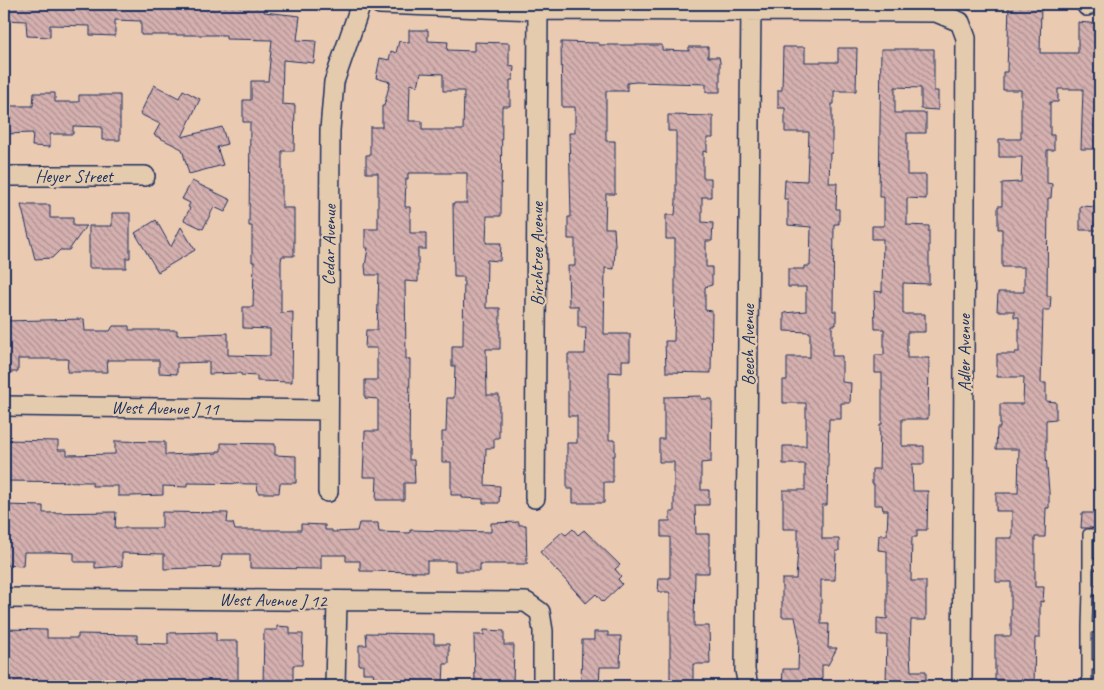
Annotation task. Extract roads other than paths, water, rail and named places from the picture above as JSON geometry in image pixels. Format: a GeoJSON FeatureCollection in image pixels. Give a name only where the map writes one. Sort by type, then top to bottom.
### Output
{"type":"FeatureCollection","features":[{"type":"Feature","properties":{"kind":"street","name":"Cedar Avenue"},"geometry":{"type":"LineString","coordinates":[[328,492],[330,130],[334,82],[361,4]]}},
{"type":"Feature","properties":{"kind":"street"},"geometry":{"type":"LineString","coordinates":[[380,4],[538,10],[751,8]]}},
{"type":"Feature","properties":{"kind":"street","name":"Adler Avenue"},"geometry":{"type":"LineString","coordinates":[[751,8],[936,12],[960,22],[966,38],[962,686]]}},
{"type":"Feature","properties":{"kind":"street","name":"Beech Avenue"},"geometry":{"type":"LineString","coordinates":[[748,686],[745,670],[751,8]]}},
{"type":"Feature","properties":{"kind":"street","name":"Birchtree Avenue"},"geometry":{"type":"LineString","coordinates":[[535,498],[538,10]]}},
{"type":"Feature","properties":{"kind":"street","name":"Heyer Street"},"geometry":{"type":"LineString","coordinates":[[4,176],[145,176]]}},
{"type":"Feature","properties":{"kind":"street","name":"West Avenue J 11"},"geometry":{"type":"LineString","coordinates":[[4,406],[327,410]]}},
{"type":"Feature","properties":{"kind":"street","name":"West Avenue J 12"},"geometry":{"type":"LineString","coordinates":[[4,598],[526,602],[540,612],[543,631],[543,686]]}},
{"type":"Feature","properties":{"kind":"street"},"geometry":{"type":"LineString","coordinates":[[335,686],[337,601]]}},
{"type":"Feature","properties":{"kind":"lane"},"geometry":{"type":"LineString","coordinates":[[1087,686],[1088,534],[1100,534]]}},
{"type":"Feature","properties":{"kind":"lane"},"geometry":{"type":"LineString","coordinates":[[1088,564],[1100,564]]}},
{"type":"Feature","properties":{"kind":"lane"},"geometry":{"type":"LineString","coordinates":[[1088,590],[1100,590]]}},
{"type":"Feature","properties":{"kind":"lane"},"geometry":{"type":"LineString","coordinates":[[1087,628],[1100,628]]}},
{"type":"Feature","properties":{"kind":"lane"},"geometry":{"type":"LineString","coordinates":[[1087,664],[1100,665]]}}]}
